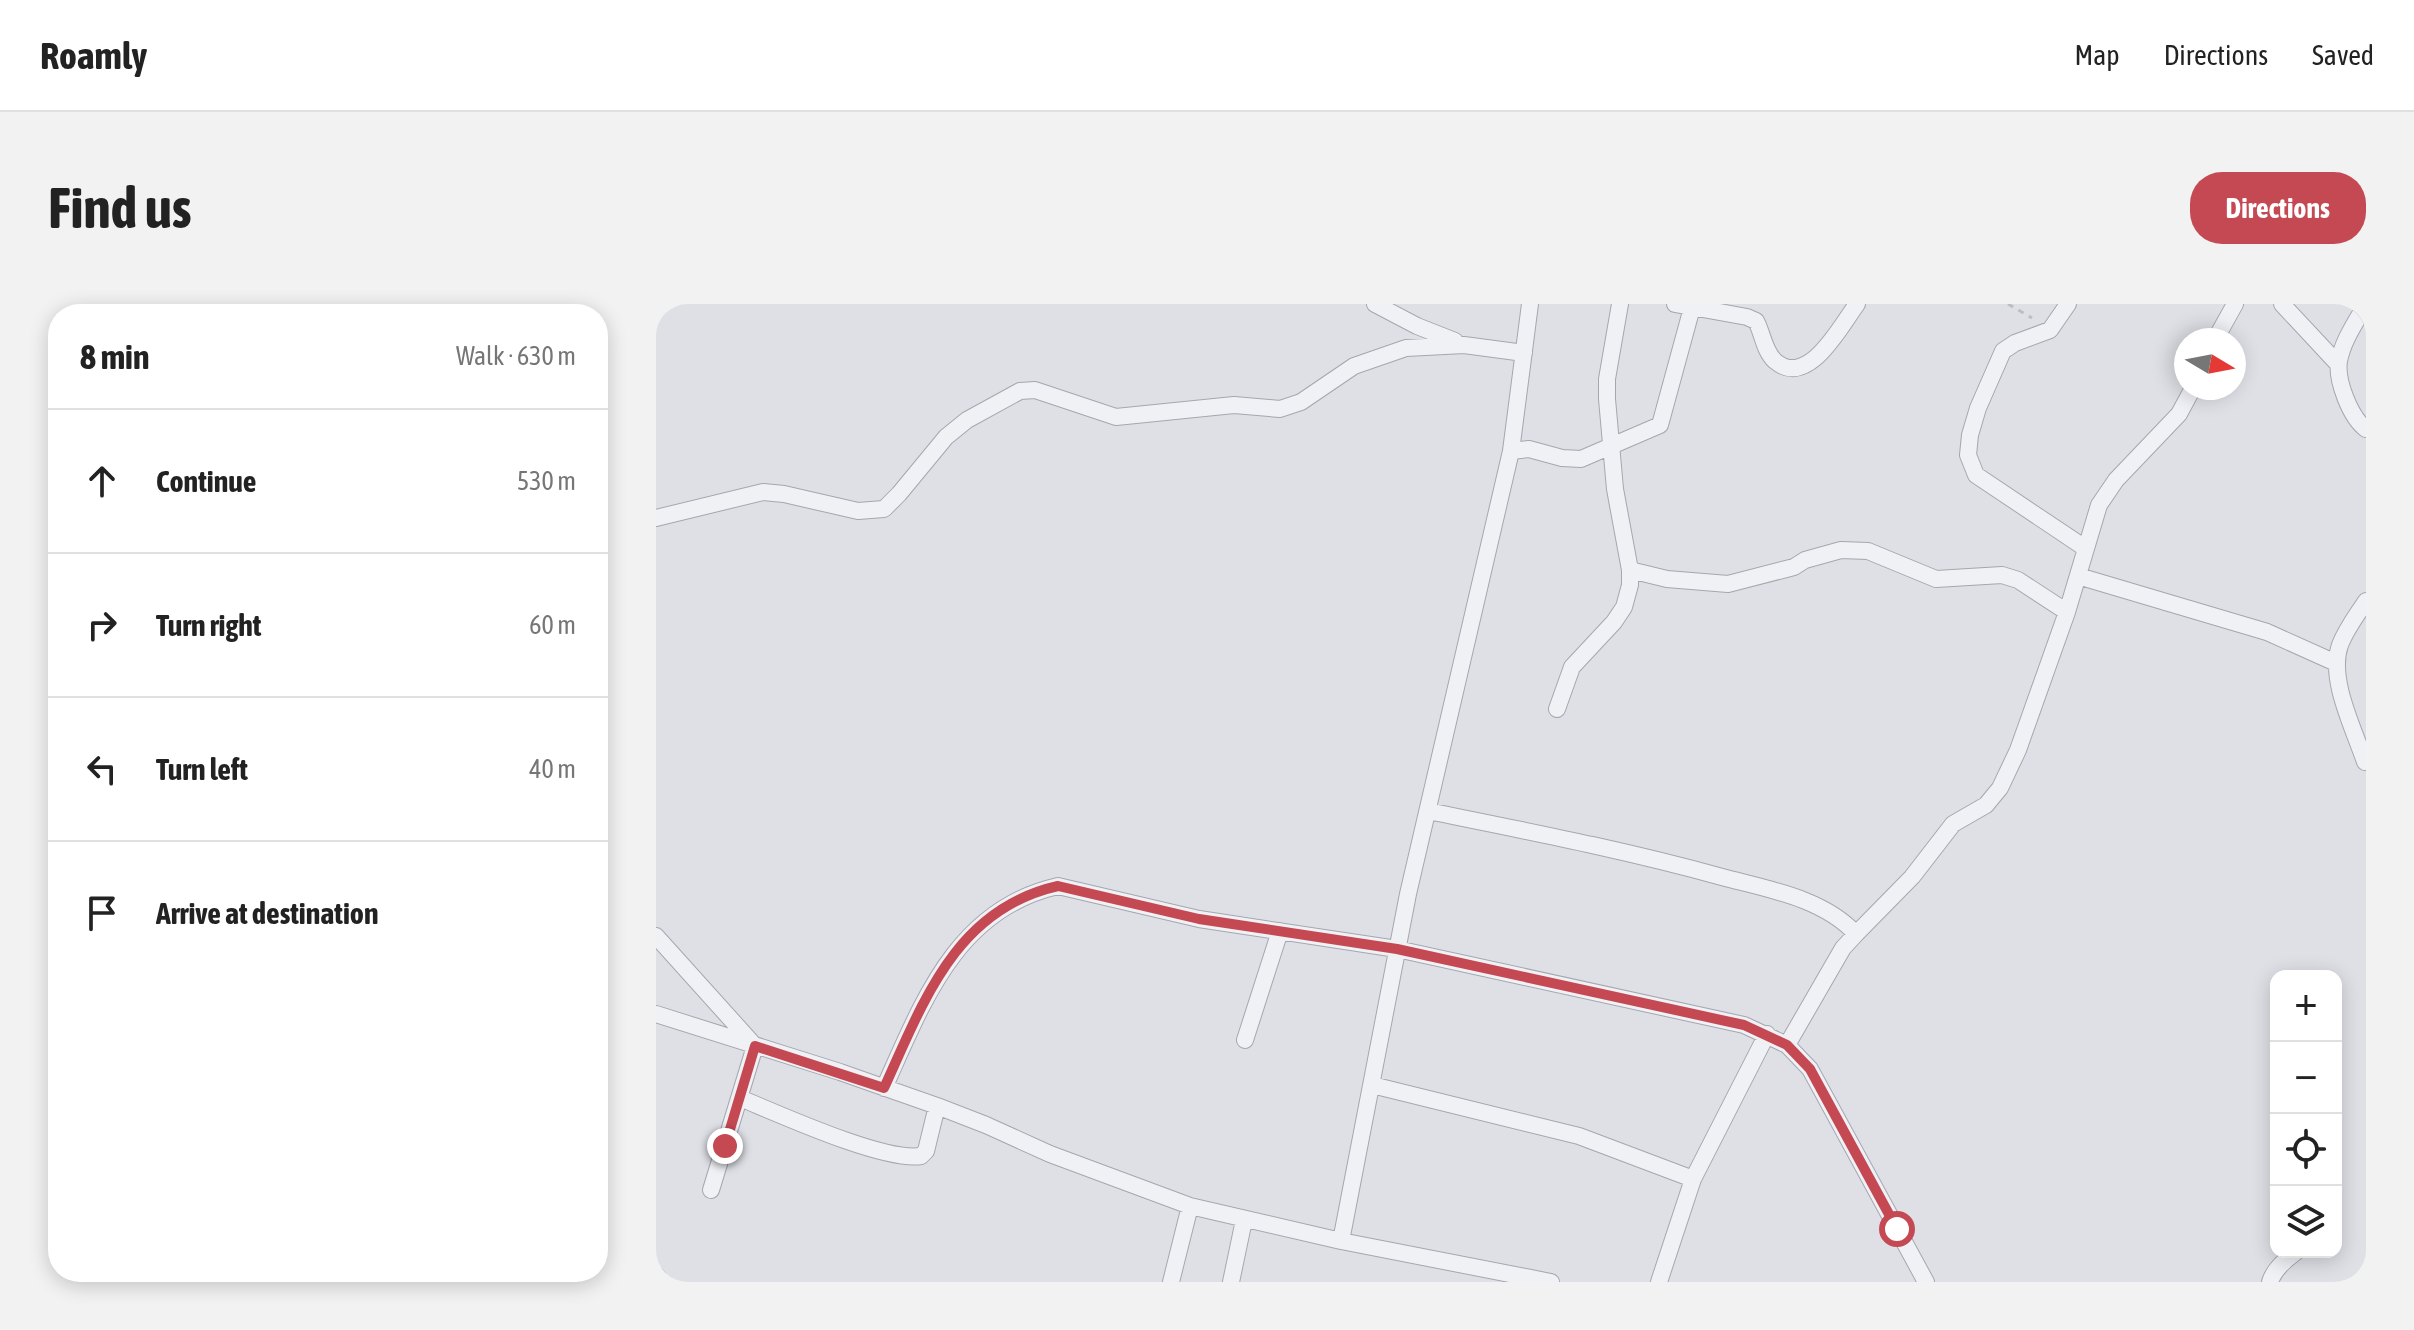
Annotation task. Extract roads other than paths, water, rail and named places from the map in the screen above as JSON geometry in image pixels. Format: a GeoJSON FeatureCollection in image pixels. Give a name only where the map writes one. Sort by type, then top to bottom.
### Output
{"type":"FeatureCollection","features":[{"type":"Feature","properties":{"kind":"street"},"geometry":{"type":"LineString","coordinates":[[1375,304],[1417,326],[1464,345]]}},
{"type":"Feature","properties":{"kind":"street"},"geometry":{"type":"LineString","coordinates":[[1341,1241],[1397,949],[1511,451],[1530,304]]}},
{"type":"Feature","properties":{"kind":"street"},"geometry":{"type":"LineString","coordinates":[[1557,709],[1572,667],[1614,622],[1624,607],[1630,585],[1615,489],[1607,379],[1620,304]]}},
{"type":"Feature","properties":{"kind":"street"},"geometry":{"type":"LineString","coordinates":[[1675,304],[1692,305],[1756,321],[1766,349],[1789,369],[1803,368],[1817,357],[1857,304]]}},
{"type":"Feature","properties":{"kind":"street"},"geometry":{"type":"LineString","coordinates":[[2068,304],[2050,330],[2015,343],[2003,351],[1978,408],[1968,455],[1976,475],[2085,548]]}},
{"type":"Feature","properties":{"kind":"street"},"geometry":{"type":"LineString","coordinates":[[2222,328],[2235,304]]}},
{"type":"Feature","properties":{"kind":"street"},"geometry":{"type":"LineString","coordinates":[[2282,304],[2338,364]]}},
{"type":"Feature","properties":{"kind":"street"},"geometry":{"type":"LineString","coordinates":[[2366,304],[2348,334],[2338,364],[2345,400],[2366,429]]}},
{"type":"Feature","properties":{"kind":"street"},"geometry":{"type":"LineString","coordinates":[[1511,451],[1529,449],[1562,458],[1581,459],[1660,425],[1692,305]]}},
{"type":"Feature","properties":{"kind":"street"},"geometry":{"type":"LineString","coordinates":[[656,518],[763,492],[858,511],[884,509],[946,437],[967,420],[1020,391],[1035,390],[1116,417],[1234,405],[1280,409],[1301,402],[1354,366],[1406,348],[1464,345],[1524,353]]}},
{"type":"Feature","properties":{"kind":"street"},"geometry":{"type":"LineString","coordinates":[[1787,1045],[1843,948],[1912,877],[1953,824],[1986,805],[2000,788],[2018,750],[2067,612],[2099,505],[2116,480],[2179,414],[2187,400]]}},
{"type":"Feature","properties":{"kind":"street"},"geometry":{"type":"LineString","coordinates":[[1630,570],[1667,579],[1728,584],[1794,567],[1805,560],[1841,550],[1868,551],[1936,579],[2002,575],[2018,580],[2067,612]]}},
{"type":"Feature","properties":{"kind":"street"},"geometry":{"type":"LineString","coordinates":[[2078,576],[2267,632],[2336,663]]}},
{"type":"Feature","properties":{"kind":"street"},"geometry":{"type":"LineString","coordinates":[[2365,762],[2338,681],[2336,663],[2347,631],[2366,601]]}},
{"type":"Feature","properties":{"kind":"street"},"geometry":{"type":"LineString","coordinates":[[1428,811],[1654,858],[1791,896],[1844,922],[1856,934]]}},
{"type":"Feature","properties":{"kind":"street"},"geometry":{"type":"LineString","coordinates":[[884,1088],[915,1020],[950,956],[970,933],[1000,911],[1041,890],[1058,886],[1199,919],[1397,949],[1744,1025],[1787,1045],[1810,1069],[1926,1282]]}},
{"type":"Feature","properties":{"kind":"street"},"geometry":{"type":"LineString","coordinates":[[1245,1040],[1280,931]]}},
{"type":"Feature","properties":{"kind":"street"},"geometry":{"type":"LineString","coordinates":[[656,936],[755,1046]]}},
{"type":"Feature","properties":{"kind":"street"},"geometry":{"type":"LineString","coordinates":[[656,1014],[937,1106],[1050,1154],[1190,1206],[1341,1241],[1551,1282]]}},
{"type":"Feature","properties":{"kind":"street"},"geometry":{"type":"LineString","coordinates":[[1659,1282],[1693,1179],[1767,1034]]}},
{"type":"Feature","properties":{"kind":"street"},"geometry":{"type":"LineString","coordinates":[[711,1190],[755,1046]]}},
{"type":"Feature","properties":{"kind":"street"},"geometry":{"type":"LineString","coordinates":[[1372,1085],[1579,1136],[1693,1179]]}},
{"type":"Feature","properties":{"kind":"street"},"geometry":{"type":"LineString","coordinates":[[740,1098],[886,1153],[911,1158],[921,1156],[926,1151],[937,1106]]}},
{"type":"Feature","properties":{"kind":"street"},"geometry":{"type":"LineString","coordinates":[[1175,1281],[1190,1206]]}},
{"type":"Feature","properties":{"kind":"street"},"geometry":{"type":"LineString","coordinates":[[1231,1282],[1244,1220]]}},
{"type":"Feature","properties":{"kind":"street"},"geometry":{"type":"LineString","coordinates":[[2270,1282],[2272,1275],[2288,1258]]}},
{"type":"Feature","properties":{"kind":"street"},"geometry":{"type":"LineString","coordinates":[[656,1275],[661,1282]]}}]}
